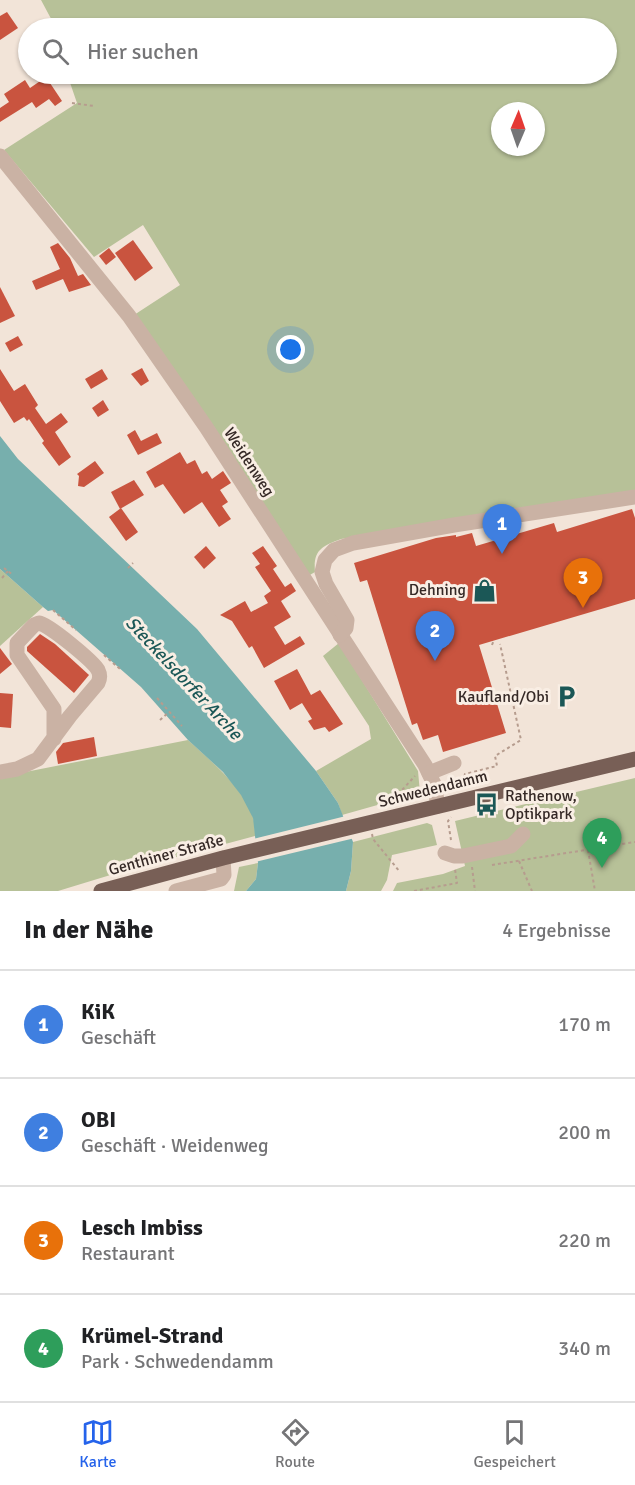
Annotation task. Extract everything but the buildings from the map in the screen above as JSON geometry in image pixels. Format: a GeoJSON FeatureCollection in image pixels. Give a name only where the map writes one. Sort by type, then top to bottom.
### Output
{"type":"FeatureCollection","features":[{"type":"Feature","properties":{"kind":"main road","name":"Schwedendamm"},"geometry":{"type":"LineString","coordinates":[[240,854],[635,759]]}},
{"type":"Feature","properties":{"kind":"main road","name":"Genthiner Straße"},"geometry":{"type":"LineString","coordinates":[[101,891],[240,854]]}},
{"type":"Feature","properties":{"kind":"street","name":"Weidenweg"},"geometry":{"type":"LineString","coordinates":[[0,156],[129,316],[212,436],[427,769],[434,784],[438,806]]}},
{"type":"Feature","properties":{"kind":"street"},"geometry":{"type":"LineString","coordinates":[[340,635],[346,628],[347,620],[326,585],[322,572],[325,560],[333,550],[353,543],[442,527],[635,497]]}},
{"type":"Feature","properties":{"kind":"street"},"geometry":{"type":"LineString","coordinates":[[0,772],[17,769],[38,759],[54,739],[70,716],[98,683],[97,668],[51,627],[39,623],[34,625],[17,643],[17,655],[54,710],[54,739]]}},
{"type":"Feature","properties":{"kind":"street","name":"Schwedendamm"},"geometry":{"type":"LineString","coordinates":[[427,769],[454,763]]}},
{"type":"Feature","properties":{"kind":"street"},"geometry":{"type":"LineString","coordinates":[[445,853],[454,856],[511,846],[523,834]]}},
{"type":"Feature","properties":{"kind":"street"},"geometry":{"type":"LineString","coordinates":[[176,891],[221,879],[224,875],[223,858]]}},
{"type":"Feature","properties":{"kind":"path"},"geometry":{"type":"LineString","coordinates":[[72,103],[94,106]]}},
{"type":"Feature","properties":{"kind":"path"},"geometry":{"type":"LineString","coordinates":[[128,568],[133,563]]}},
{"type":"Feature","properties":{"kind":"path"},"geometry":{"type":"LineString","coordinates":[[4,568],[13,575]]}},
{"type":"Feature","properties":{"kind":"path"},"geometry":{"type":"LineString","coordinates":[[2,578],[8,571]]}},
{"type":"Feature","properties":{"kind":"path"},"geometry":{"type":"LineString","coordinates":[[492,645],[494,640]]}},
{"type":"Feature","properties":{"kind":"path"},"geometry":{"type":"LineString","coordinates":[[461,788],[465,774],[497,766],[495,756],[521,740],[500,644]]}},
{"type":"Feature","properties":{"kind":"path"},"geometry":{"type":"LineString","coordinates":[[157,698],[182,726]]}},
{"type":"Feature","properties":{"kind":"path"},"geometry":{"type":"LineString","coordinates":[[160,720],[169,712]]}},
{"type":"Feature","properties":{"kind":"path"},"geometry":{"type":"LineString","coordinates":[[391,817],[388,805],[427,769]]}},
{"type":"Feature","properties":{"kind":"path"},"geometry":{"type":"LineString","coordinates":[[369,823],[373,839],[400,872]]}},
{"type":"Feature","properties":{"kind":"path"},"geometry":{"type":"LineString","coordinates":[[483,866],[635,842]]}},
{"type":"Feature","properties":{"kind":"path"},"geometry":{"type":"LineString","coordinates":[[588,849],[596,891]]}},
{"type":"Feature","properties":{"kind":"path"},"geometry":{"type":"LineString","coordinates":[[470,854],[475,891]]}},
{"type":"Feature","properties":{"kind":"path"},"geometry":{"type":"LineString","coordinates":[[519,860],[532,891]]}},
{"type":"Feature","properties":{"kind":"green space"},"geometry":{"type":"Polygon","coordinates":[[[41,0],[635,0],[635,492],[341,539],[320,550],[317,554],[315,572],[308,576],[134,315],[180,285],[143,225],[94,257],[4,150],[77,103],[70,84],[617,84],[617,18],[51,18],[41,0]]]}},
{"type":"Feature","properties":{"kind":"green space"},"geometry":{"type":"Polygon","coordinates":[[[0,569],[43,607],[0,646],[0,569]]]}},
{"type":"Feature","properties":{"kind":"green space"},"geometry":{"type":"Polygon","coordinates":[[[339,643],[418,771],[420,793],[342,815],[338,803],[316,771],[371,739],[369,726],[323,656],[339,643]]]}},
{"type":"Feature","properties":{"kind":"green space"},"geometry":{"type":"Polygon","coordinates":[[[188,740],[225,775],[242,795],[253,817],[255,836],[58,891],[0,891],[0,777],[188,740]]]}},
{"type":"Feature","properties":{"kind":"green space"},"geometry":{"type":"Polygon","coordinates":[[[635,778],[635,891],[393,891],[397,883],[443,874],[465,866],[455,821],[635,778]]]}},
{"type":"Feature","properties":{"kind":"green space"},"geometry":{"type":"Polygon","coordinates":[[[427,823],[432,825],[437,845],[392,855],[387,880],[381,891],[346,891],[351,871],[353,842],[427,823]]]}},
{"type":"Feature","properties":{"kind":"green space"},"geometry":{"type":"Polygon","coordinates":[[[258,863],[256,879],[246,891],[234,891],[239,867],[258,863]]]}},
{"type":"Feature","properties":{"kind":"water","name":"Steckelsdorfer Arche"},"geometry":{"type":"Polygon","coordinates":[[[0,436],[18,459],[197,629],[316,771],[338,803],[353,842],[351,871],[346,891],[246,891],[256,879],[258,863],[253,818],[241,795],[223,772],[188,740],[141,687],[53,610],[48,611],[0,569],[0,436]]]}},
{"type":"Feature","properties":{"kind":"pier"},"geometry":{"type":"Polygon","coordinates":[[[346,816],[355,838],[255,862],[253,839],[346,816]]]}},
{"type":"Feature","properties":{"kind":"place","name":"KiK"},"geometry":{"type":"Point","coordinates":[502,554]}},
{"type":"Feature","properties":{"kind":"place","name":"Dehning"},"geometry":{"type":"Point","coordinates":[484,590]}},
{"type":"Feature","properties":{"kind":"place","name":"Lesch Imbiss"},"geometry":{"type":"Point","coordinates":[583,608]}},
{"type":"Feature","properties":{"kind":"place","name":"OBI"},"geometry":{"type":"Point","coordinates":[435,661]}},
{"type":"Feature","properties":{"kind":"place","name":"Kaufland/Obi"},"geometry":{"type":"Point","coordinates":[567,697]}},
{"type":"Feature","properties":{"kind":"place","name":"Rathenow, Optikpark"},"geometry":{"type":"Point","coordinates":[487,805]}},
{"type":"Feature","properties":{"kind":"place","name":"Krümel-Strand"},"geometry":{"type":"Point","coordinates":[602,868]}}]}
